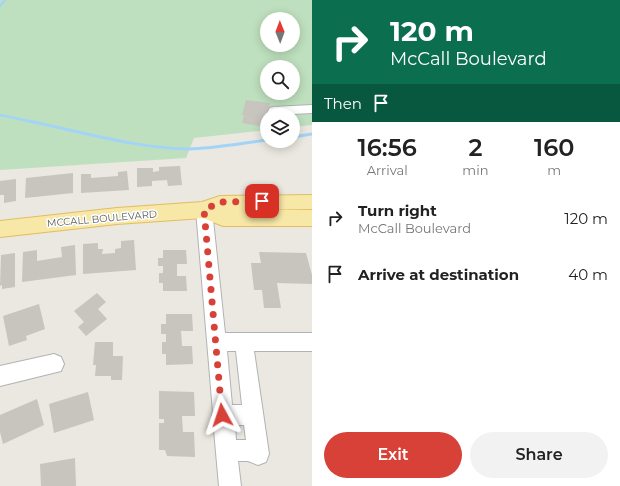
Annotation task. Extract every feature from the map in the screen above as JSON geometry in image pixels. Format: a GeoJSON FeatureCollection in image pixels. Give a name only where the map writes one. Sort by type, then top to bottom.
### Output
{"type":"FeatureCollection","features":[{"type":"Feature","properties":{"kind":"main road","name":"MCCALL BOULEVARD"},"geometry":{"type":"LineString","coordinates":[[0,229],[117,216],[204,210],[220,202],[312,202]]}},
{"type":"Feature","properties":{"kind":"main road","name":"MCCALL BOULEVARD"},"geometry":{"type":"LineString","coordinates":[[204,210],[223,218],[312,218]]}},
{"type":"Feature","properties":{"kind":"street"},"geometry":{"type":"LineString","coordinates":[[300,110],[312,109]]}},
{"type":"Feature","properties":{"kind":"street"},"geometry":{"type":"LineString","coordinates":[[204,210],[222,415],[230,486]]}},
{"type":"Feature","properties":{"kind":"street"},"geometry":{"type":"LineString","coordinates":[[216,342],[312,342]]}},
{"type":"Feature","properties":{"kind":"street"},"geometry":{"type":"LineString","coordinates":[[226,451],[249,450],[258,454],[244,342]]}},
{"type":"Feature","properties":{"kind":"street"},"geometry":{"type":"LineString","coordinates":[[0,376],[54,364]]}},
{"type":"Feature","properties":{"kind":"street"},"geometry":{"type":"LineString","coordinates":[[222,415],[253,415]]}},
{"type":"Feature","properties":{"kind":"green space"},"geometry":{"type":"Polygon","coordinates":[[[0,0],[312,0],[312,125],[300,126],[300,108],[260,108],[260,131],[194,138],[186,158],[0,170],[0,0]]]}},
{"type":"Feature","properties":{"kind":"building"},"geometry":{"type":"Polygon","coordinates":[[[246,100],[270,103],[269,108],[260,108],[260,126],[242,123],[244,115],[242,115],[246,100]]]}},
{"type":"Feature","properties":{"kind":"building"},"geometry":{"type":"Polygon","coordinates":[[[180,166],[182,185],[168,186],[167,180],[152,181],[152,186],[137,187],[137,168],[153,168],[153,172],[159,171],[159,167],[180,166]]]}},
{"type":"Feature","properties":{"kind":"building"},"geometry":{"type":"Polygon","coordinates":[[[127,171],[129,190],[81,193],[81,174],[91,174],[91,178],[118,176],[118,172],[127,171]]]}},
{"type":"Feature","properties":{"kind":"building"},"geometry":{"type":"Polygon","coordinates":[[[73,173],[73,193],[25,198],[26,178],[73,173]]]}},
{"type":"Feature","properties":{"kind":"building"},"geometry":{"type":"Polygon","coordinates":[[[16,179],[16,201],[4,203],[4,195],[0,195],[0,181],[16,179]]]}},
{"type":"Feature","properties":{"kind":"building"},"geometry":{"type":"Polygon","coordinates":[[[134,240],[136,270],[83,274],[83,244],[98,243],[98,249],[103,249],[102,254],[115,253],[115,249],[121,248],[121,241],[134,240]]]}},
{"type":"Feature","properties":{"kind":"building"},"geometry":{"type":"Polygon","coordinates":[[[75,245],[76,275],[22,282],[23,252],[37,250],[37,261],[62,257],[61,247],[75,245]]]}},
{"type":"Feature","properties":{"kind":"building"},"geometry":{"type":"Polygon","coordinates":[[[163,250],[186,250],[187,264],[177,264],[177,276],[186,276],[187,291],[163,291],[163,283],[159,283],[159,273],[163,273],[163,266],[158,266],[158,258],[163,258],[163,250]]]}},
{"type":"Feature","properties":{"kind":"building"},"geometry":{"type":"Polygon","coordinates":[[[259,252],[306,253],[312,275],[312,284],[277,283],[281,308],[264,308],[262,290],[254,290],[251,263],[261,263],[259,252]]]}},
{"type":"Feature","properties":{"kind":"building"},"geometry":{"type":"Polygon","coordinates":[[[15,253],[15,287],[2,289],[2,285],[0,286],[1,255],[15,253]]]}},
{"type":"Feature","properties":{"kind":"building"},"geometry":{"type":"Polygon","coordinates":[[[97,293],[106,302],[98,309],[107,319],[86,336],[78,327],[84,322],[74,311],[97,293]]]}},
{"type":"Feature","properties":{"kind":"building"},"geometry":{"type":"Polygon","coordinates":[[[39,304],[45,329],[26,336],[27,340],[9,346],[3,316],[39,304]]]}},
{"type":"Feature","properties":{"kind":"building"},"geometry":{"type":"Polygon","coordinates":[[[166,314],[192,314],[193,331],[181,331],[182,346],[192,346],[193,364],[166,365],[166,354],[162,354],[162,342],[166,342],[166,334],[161,334],[161,324],[166,324],[166,314]]]}},
{"type":"Feature","properties":{"kind":"building"},"geometry":{"type":"Polygon","coordinates":[[[95,342],[113,342],[113,356],[123,356],[122,380],[111,380],[111,376],[95,376],[96,365],[93,365],[95,342]]]}},
{"type":"Feature","properties":{"kind":"building"},"geometry":{"type":"Polygon","coordinates":[[[159,391],[194,392],[195,416],[182,416],[183,432],[194,432],[195,457],[167,456],[165,450],[159,450],[159,423],[164,423],[164,419],[159,419],[159,391]]]}},
{"type":"Feature","properties":{"kind":"building"},"geometry":{"type":"Polygon","coordinates":[[[88,392],[94,420],[54,433],[49,404],[88,392]]]}},
{"type":"Feature","properties":{"kind":"building"},"geometry":{"type":"Polygon","coordinates":[[[37,399],[44,425],[3,444],[0,432],[0,415],[37,399]]]}},
{"type":"Feature","properties":{"kind":"building"},"geometry":{"type":"Polygon","coordinates":[[[75,458],[76,486],[41,486],[40,464],[75,458]]]}},
{"type":"Feature","properties":{"kind":"waterway"},"geometry":{"type":"LineString","coordinates":[[0,6],[5,0]]}},
{"type":"Feature","properties":{"kind":"waterway"},"geometry":{"type":"LineString","coordinates":[[0,115],[33,122]]}},
{"type":"Feature","properties":{"kind":"waterway"},"geometry":{"type":"LineString","coordinates":[[29,121],[128,143],[168,148],[207,148],[260,141]]}},
{"type":"Feature","properties":{"kind":"waterway"},"geometry":{"type":"LineString","coordinates":[[300,136],[312,134]]}},
{"type":"Feature","properties":{"kind":"route"},"geometry":{"type":"LineString","coordinates":[[222,415],[206,218],[204,210],[220,202],[262,201]]}}]}
